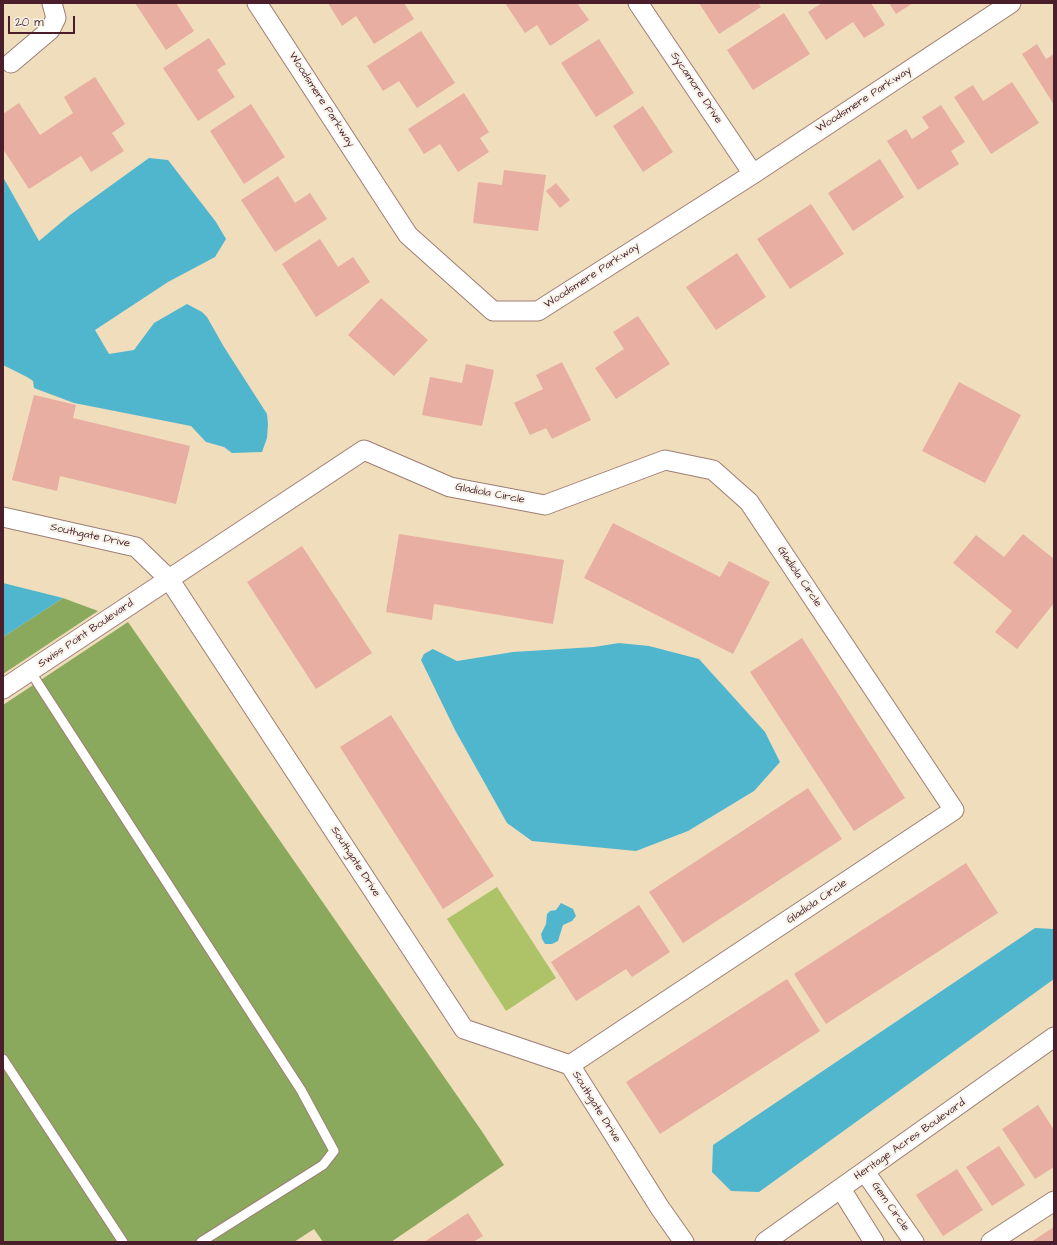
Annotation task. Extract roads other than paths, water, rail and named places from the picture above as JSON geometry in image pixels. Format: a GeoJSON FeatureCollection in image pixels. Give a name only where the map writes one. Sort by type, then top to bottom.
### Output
{"type":"FeatureCollection","features":[{"type":"Feature","properties":{"kind":"street"},"geometry":{"type":"LineString","coordinates":[[10,63],[50,30],[56,18],[52,3]]}},
{"type":"Feature","properties":{"kind":"street","name":"Woodsmere Parkway"},"geometry":{"type":"LineString","coordinates":[[257,3],[408,235],[493,311],[538,311],[753,174],[1011,3]]}},
{"type":"Feature","properties":{"kind":"street","name":"Sycamore Drive"},"geometry":{"type":"LineString","coordinates":[[638,3],[753,174]]}},
{"type":"Feature","properties":{"kind":"street","name":"Gladiola Circle"},"geometry":{"type":"LineString","coordinates":[[169,579],[364,450],[450,487],[545,505],[665,460],[713,470],[749,502],[954,810],[570,1065]]}},
{"type":"Feature","properties":{"kind":"street","name":"Southgate Drive"},"geometry":{"type":"LineString","coordinates":[[3,517],[136,547],[169,579],[464,1029],[570,1065],[651,1195],[684,1242]]}},
{"type":"Feature","properties":{"kind":"street","name":"Swiss Point Boulevard"},"geometry":{"type":"LineString","coordinates":[[3,689],[169,579]]}},
{"type":"Feature","properties":{"kind":"street","name":"Heritage Acres Boulevard"},"geometry":{"type":"LineString","coordinates":[[765,1242],[1054,1037]]}},
{"type":"Feature","properties":{"kind":"street","name":"Gem Circle"},"geometry":{"type":"LineString","coordinates":[[865,1172],[914,1242]]}},
{"type":"Feature","properties":{"kind":"street"},"geometry":{"type":"LineString","coordinates":[[841,1189],[874,1242]]}},
{"type":"Feature","properties":{"kind":"street"},"geometry":{"type":"LineString","coordinates":[[991,1242],[1054,1201]]}},
{"type":"Feature","properties":{"kind":"lane"},"geometry":{"type":"LineString","coordinates":[[30,671],[301,1090],[334,1151],[323,1165],[201,1242]]}},
{"type":"Feature","properties":{"kind":"lane"},"geometry":{"type":"LineString","coordinates":[[3,1059],[123,1242]]}},
{"type":"Feature","properties":{"kind":"water"},"geometry":{"type":"Polygon","coordinates":[[[149,158],[168,160],[216,222],[226,239],[215,257],[168,282],[95,330],[109,354],[134,350],[154,323],[187,304],[202,312],[207,317],[224,347],[267,414],[267,438],[262,452],[232,453],[224,447],[206,442],[191,426],[74,403],[34,388],[33,381],[3,365],[3,177],[39,241],[70,215],[149,158]]]}},
{"type":"Feature","properties":{"kind":"water"},"geometry":{"type":"Polygon","coordinates":[[[3,583],[63,598],[3,637],[3,583]]]}},
{"type":"Feature","properties":{"kind":"water"},"geometry":{"type":"Polygon","coordinates":[[[619,643],[649,646],[699,659],[765,732],[780,762],[754,791],[688,831],[636,851],[532,841],[507,823],[455,730],[421,660],[424,654],[433,649],[457,661],[513,652],[594,647],[619,643]]]}},
{"type":"Feature","properties":{"kind":"water"},"geometry":{"type":"Polygon","coordinates":[[[561,903],[573,909],[576,916],[572,921],[563,925],[558,941],[552,944],[545,944],[541,934],[546,924],[547,914],[550,911],[556,910],[561,903]]]}},
{"type":"Feature","properties":{"kind":"water"},"geometry":{"type":"Polygon","coordinates":[[[1035,928],[1054,929],[1054,979],[759,1192],[731,1191],[712,1172],[713,1145],[1035,928]]]}}]}
